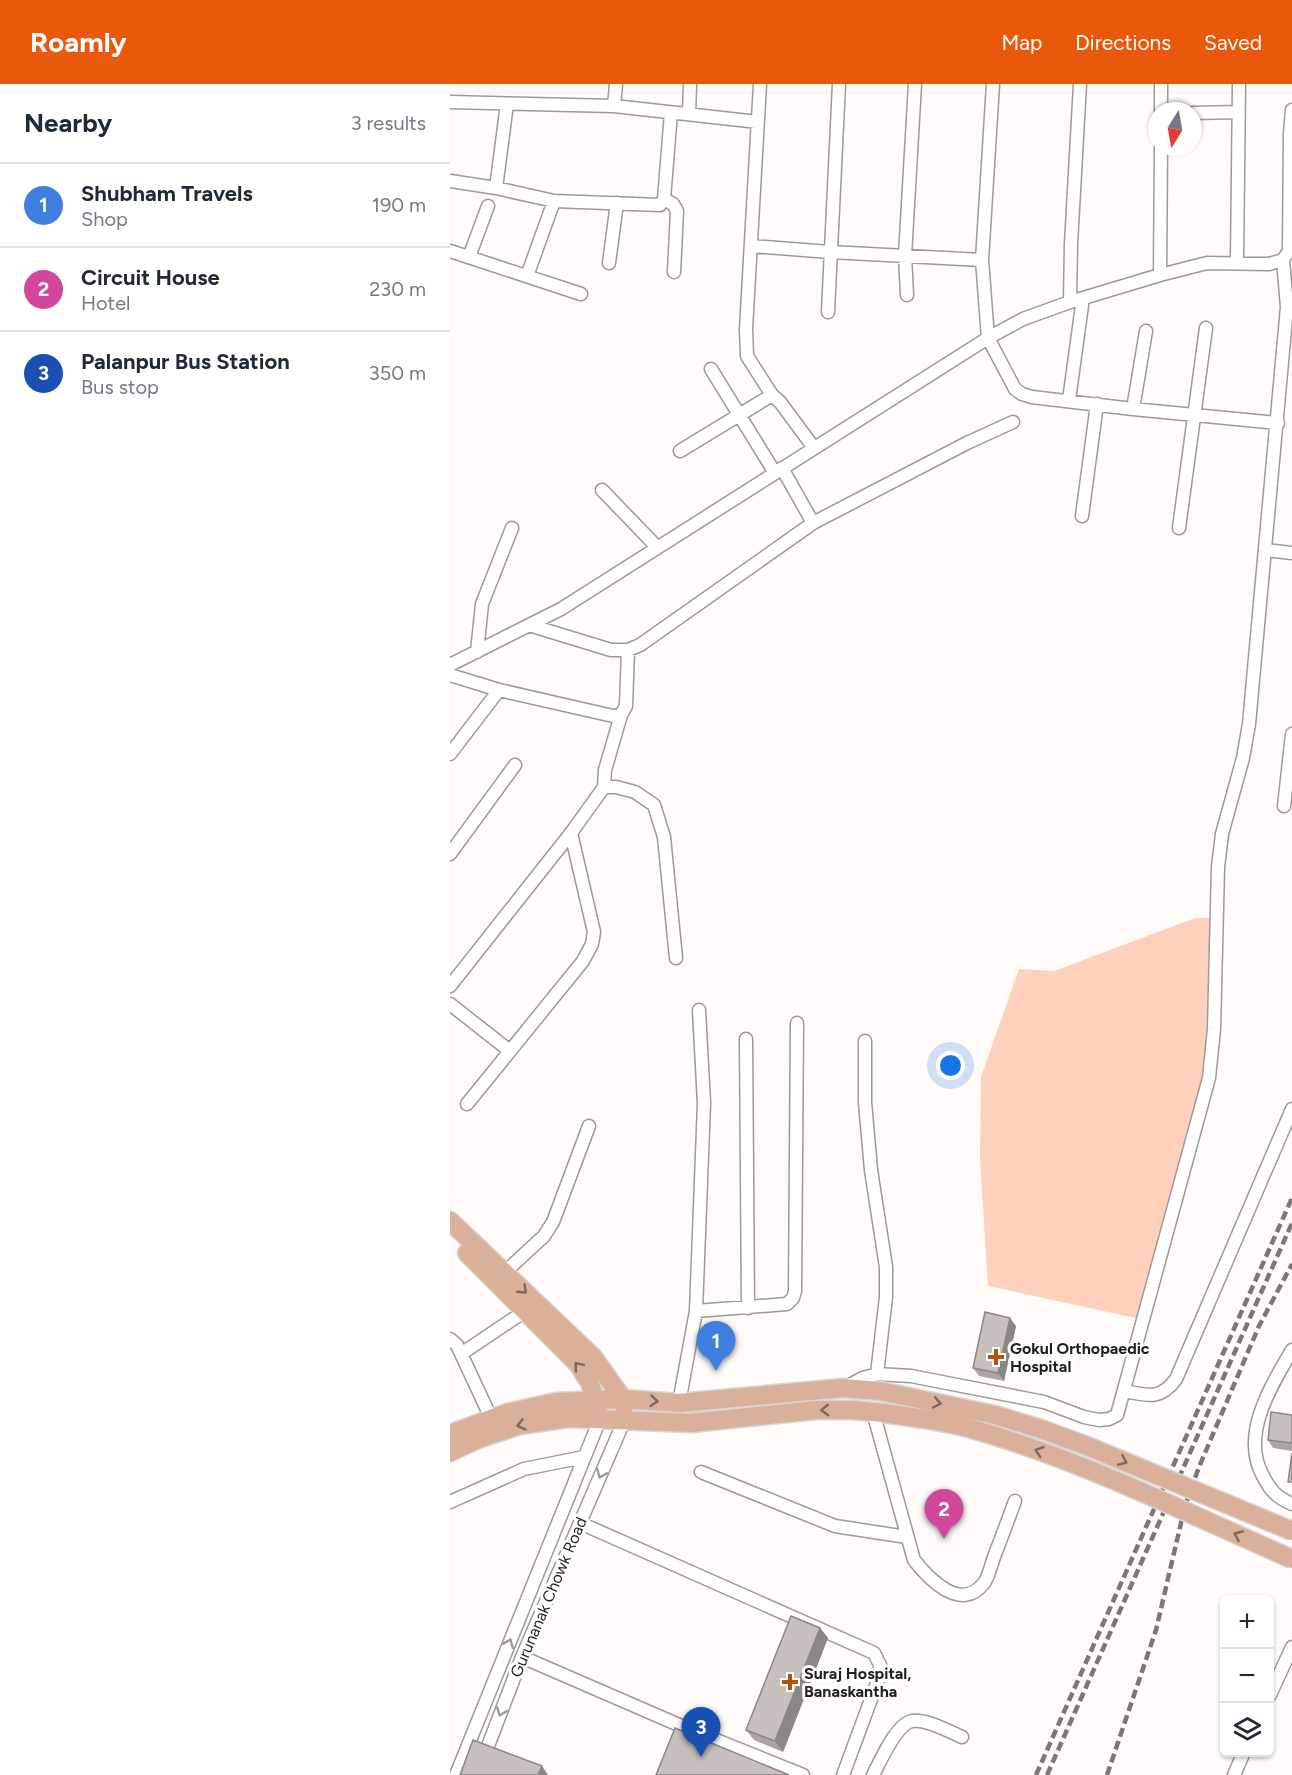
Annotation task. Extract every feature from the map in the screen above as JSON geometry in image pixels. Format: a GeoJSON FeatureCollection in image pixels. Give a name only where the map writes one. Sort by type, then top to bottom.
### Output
{"type":"FeatureCollection","features":[{"type":"Feature","properties":{"kind":"main road"},"geometry":{"type":"LineString","coordinates":[[450,1221],[593,1357],[623,1399],[624,1420]]}},
{"type":"Feature","properties":{"kind":"main road"},"geometry":{"type":"LineString","coordinates":[[450,1236],[584,1372],[600,1419]]}},
{"type":"Feature","properties":{"kind":"main road"},"geometry":{"type":"LineString","coordinates":[[450,1434],[491,1418],[556,1402],[623,1399],[679,1403],[843,1388],[879,1382],[995,1415],[1087,1446],[1292,1531]]}},
{"type":"Feature","properties":{"kind":"main road"},"geometry":{"type":"LineString","coordinates":[[450,1452],[478,1439],[520,1425],[569,1418],[691,1423],[816,1410],[878,1412],[963,1426],[1055,1457],[1136,1489],[1292,1559]]}},
{"type":"Feature","properties":{"kind":"street"},"geometry":{"type":"LineString","coordinates":[[614,106],[616,84]]}},
{"type":"Feature","properties":{"kind":"street"},"geometry":{"type":"LineString","coordinates":[[689,114],[690,84]]}},
{"type":"Feature","properties":{"kind":"street"},"geometry":{"type":"LineString","coordinates":[[760,84],[746,329],[747,356],[772,395],[780,402],[814,448]]}},
{"type":"Feature","properties":{"kind":"street"},"geometry":{"type":"LineString","coordinates":[[828,312],[839,84]]}},
{"type":"Feature","properties":{"kind":"street"},"geometry":{"type":"LineString","coordinates":[[907,296],[905,256],[915,84]]}},
{"type":"Feature","properties":{"kind":"street"},"geometry":{"type":"LineString","coordinates":[[993,84],[982,260],[988,338],[1018,392],[1032,397],[1278,423]]}},
{"type":"Feature","properties":{"kind":"street"},"geometry":{"type":"LineString","coordinates":[[1069,400],[1076,300],[1071,244],[1080,84]]}},
{"type":"Feature","properties":{"kind":"street"},"geometry":{"type":"LineString","coordinates":[[1161,84],[1161,102]]}},
{"type":"Feature","properties":{"kind":"street"},"geometry":{"type":"LineString","coordinates":[[1237,262],[1239,84]]}},
{"type":"Feature","properties":{"kind":"street"},"geometry":{"type":"LineString","coordinates":[[450,102],[614,106],[758,122]]}},
{"type":"Feature","properties":{"kind":"street"},"geometry":{"type":"LineString","coordinates":[[496,188],[507,104]]}},
{"type":"Feature","properties":{"kind":"street"},"geometry":{"type":"LineString","coordinates":[[865,1041],[865,1101],[871,1170],[886,1267],[886,1297],[879,1382],[911,1376],[1044,1402],[1084,1417],[1099,1420],[1109,1419],[1117,1414],[1209,1078],[1214,1029],[1218,867],[1222,834],[1243,758],[1249,724],[1278,423],[1287,307],[1283,260],[1289,250],[1292,110]]}},
{"type":"Feature","properties":{"kind":"street"},"geometry":{"type":"LineString","coordinates":[[1202,113],[1238,112]]}},
{"type":"Feature","properties":{"kind":"street"},"geometry":{"type":"LineString","coordinates":[[450,181],[496,188],[554,201],[658,206],[664,199],[671,113]]}},
{"type":"Feature","properties":{"kind":"street"},"geometry":{"type":"LineString","coordinates":[[1160,275],[1161,156]]}},
{"type":"Feature","properties":{"kind":"street"},"geometry":{"type":"LineString","coordinates":[[664,199],[673,204],[677,212],[674,272]]}},
{"type":"Feature","properties":{"kind":"street"},"geometry":{"type":"LineString","coordinates":[[527,276],[554,201]]}},
{"type":"Feature","properties":{"kind":"street"},"geometry":{"type":"LineString","coordinates":[[609,263],[617,203]]}},
{"type":"Feature","properties":{"kind":"street"},"geometry":{"type":"LineString","coordinates":[[469,257],[488,206]]}},
{"type":"Feature","properties":{"kind":"street"},"geometry":{"type":"LineString","coordinates":[[751,246],[982,260]]}},
{"type":"Feature","properties":{"kind":"street"},"geometry":{"type":"LineString","coordinates":[[450,251],[581,294]]}},
{"type":"Feature","properties":{"kind":"street"},"geometry":{"type":"LineString","coordinates":[[450,665],[561,609],[778,470],[1023,318],[1076,300],[1207,263],[1269,264],[1283,260]]}},
{"type":"Feature","properties":{"kind":"street"},"geometry":{"type":"LineString","coordinates":[[1179,528],[1206,328]]}},
{"type":"Feature","properties":{"kind":"street"},"geometry":{"type":"LineString","coordinates":[[1133,409],[1146,331]]}},
{"type":"Feature","properties":{"kind":"street"},"geometry":{"type":"LineString","coordinates":[[711,369],[738,414],[813,523]]}},
{"type":"Feature","properties":{"kind":"street"},"geometry":{"type":"LineString","coordinates":[[680,451],[772,395]]}},
{"type":"Feature","properties":{"kind":"street"},"geometry":{"type":"LineString","coordinates":[[1082,516],[1097,404]]}},
{"type":"Feature","properties":{"kind":"street"},"geometry":{"type":"LineString","coordinates":[[529,625],[611,650],[628,650],[640,645],[813,523],[967,443],[1013,422]]}},
{"type":"Feature","properties":{"kind":"street"},"geometry":{"type":"LineString","coordinates":[[602,490],[657,548]]}},
{"type":"Feature","properties":{"kind":"street"},"geometry":{"type":"LineString","coordinates":[[477,652],[482,604],[512,528]]}},
{"type":"Feature","properties":{"kind":"street"},"geometry":{"type":"LineString","coordinates":[[1265,550],[1292,553]]}},
{"type":"Feature","properties":{"kind":"street"},"geometry":{"type":"LineString","coordinates":[[450,986],[571,833],[604,787],[605,770],[621,715],[626,706],[628,650]]}},
{"type":"Feature","properties":{"kind":"street"},"geometry":{"type":"LineString","coordinates":[[450,675],[499,690],[613,716],[621,715]]}},
{"type":"Feature","properties":{"kind":"street"},"geometry":{"type":"LineString","coordinates":[[450,754],[499,690]]}},
{"type":"Feature","properties":{"kind":"street"},"geometry":{"type":"LineString","coordinates":[[1284,806],[1292,734]]}},
{"type":"Feature","properties":{"kind":"street"},"geometry":{"type":"LineString","coordinates":[[450,854],[515,765]]}},
{"type":"Feature","properties":{"kind":"street"},"geometry":{"type":"LineString","coordinates":[[604,787],[616,787],[635,792],[654,805],[664,837],[676,958]]}},
{"type":"Feature","properties":{"kind":"street"},"geometry":{"type":"LineString","coordinates":[[467,1104],[584,961],[592,944],[594,933],[571,833]]}},
{"type":"Feature","properties":{"kind":"street"},"geometry":{"type":"LineString","coordinates":[[450,1004],[510,1052]]}},
{"type":"Feature","properties":{"kind":"street"},"geometry":{"type":"LineString","coordinates":[[679,1403],[696,1311],[704,1103],[699,1010]]}},
{"type":"Feature","properties":{"kind":"street"},"geometry":{"type":"LineString","coordinates":[[696,1311],[788,1304],[793,1298],[795,1291],[798,1023]]}},
{"type":"Feature","properties":{"kind":"street"},"geometry":{"type":"LineString","coordinates":[[746,1039],[748,1308]]}},
{"type":"Feature","properties":{"kind":"street"},"geometry":{"type":"LineString","coordinates":[[1124,1391],[1149,1396],[1160,1394],[1169,1389],[1176,1379],[1292,1109]]}},
{"type":"Feature","properties":{"kind":"street"},"geometry":{"type":"LineString","coordinates":[[505,1272],[544,1236],[553,1222],[589,1126]]}},
{"type":"Feature","properties":{"kind":"street"},"geometry":{"type":"LineString","coordinates":[[461,1354],[525,1311]]}},
{"type":"Feature","properties":{"kind":"street"},"geometry":{"type":"LineString","coordinates":[[450,1339],[457,1345],[491,1418]]}},
{"type":"Feature","properties":{"kind":"street"},"geometry":{"type":"LineString","coordinates":[[1292,1350],[1275,1379],[1255,1428],[1254,1449],[1260,1471],[1272,1492],[1292,1504]]}},
{"type":"Feature","properties":{"kind":"street"},"geometry":{"type":"LineString","coordinates":[[878,1412],[880,1433],[914,1560],[926,1575],[946,1592],[959,1594],[975,1592],[985,1582],[1015,1501]]}},
{"type":"Feature","properties":{"kind":"street"},"geometry":{"type":"LineString","coordinates":[[456,1775],[600,1419]]}},
{"type":"Feature","properties":{"kind":"street","name":"Gurunanak Chowk Road"},"geometry":{"type":"LineString","coordinates":[[482,1770],[522,1657],[624,1420]]}},
{"type":"Feature","properties":{"kind":"street"},"geometry":{"type":"LineString","coordinates":[[450,1502],[524,1469],[584,1457]]}},
{"type":"Feature","properties":{"kind":"street"},"geometry":{"type":"LineString","coordinates":[[701,1472],[835,1526],[907,1537]]}},
{"type":"Feature","properties":{"kind":"street"},"geometry":{"type":"LineString","coordinates":[[580,1523],[874,1653],[880,1665],[880,1676],[843,1775]]}},
{"type":"Feature","properties":{"kind":"street"},"geometry":{"type":"LineString","coordinates":[[1274,1685],[1291,1653]]}},
{"type":"Feature","properties":{"kind":"street"},"geometry":{"type":"LineString","coordinates":[[522,1657],[677,1730],[803,1775]]}},
{"type":"Feature","properties":{"kind":"street"},"geometry":{"type":"LineString","coordinates":[[873,1775],[892,1739],[912,1721],[924,1722],[962,1737]]}},
{"type":"Feature","properties":{"kind":"street"},"geometry":{"type":"LineString","coordinates":[[1234,1775],[1242,1757]]}},
{"type":"Feature","properties":{"kind":"shaded area"},"geometry":{"type":"Polygon","coordinates":[[[1195,918],[1212,918],[1209,1062],[1140,1319],[988,1286],[980,1159],[981,1077],[1019,969],[1054,971],[1195,918]]]}},
{"type":"Feature","properties":{"kind":"building"},"geometry":{"type":"Polygon","coordinates":[[[985,1312],[1010,1318],[998,1373],[973,1368],[985,1312]]]}},
{"type":"Feature","properties":{"kind":"building"},"geometry":{"type":"Polygon","coordinates":[[[1271,1412],[1292,1415],[1292,1443],[1268,1440],[1271,1412]]]}},
{"type":"Feature","properties":{"kind":"building"},"geometry":{"type":"Polygon","coordinates":[[[1292,1453],[1292,1482],[1288,1482],[1292,1453]]]}},
{"type":"Feature","properties":{"kind":"building"},"geometry":{"type":"Polygon","coordinates":[[[791,1616],[820,1628],[775,1741],[746,1730],[791,1616]]]}},
{"type":"Feature","properties":{"kind":"building"},"geometry":{"type":"Polygon","coordinates":[[[675,1728],[789,1775],[656,1775],[675,1728]]]}},
{"type":"Feature","properties":{"kind":"building"},"geometry":{"type":"Polygon","coordinates":[[[473,1740],[542,1766],[538,1775],[460,1775],[473,1740]]]}},
{"type":"Feature","properties":{"kind":"railway"},"geometry":{"type":"LineString","coordinates":[[1036,1775],[1292,1198]]}},
{"type":"Feature","properties":{"kind":"railway"},"geometry":{"type":"LineString","coordinates":[[1047,1775],[1292,1223]]}},
{"type":"Feature","properties":{"kind":"railway"},"geometry":{"type":"LineString","coordinates":[[1107,1775],[1156,1630],[1185,1506],[1199,1467],[1259,1326],[1292,1264]]}},
{"type":"Feature","properties":{"kind":"place","name":"Gokul Orthopaedic Hospital"},"geometry":{"type":"Point","coordinates":[996,1357]}},
{"type":"Feature","properties":{"kind":"place","name":"Shubham Travels"},"geometry":{"type":"Point","coordinates":[716,1371]}},
{"type":"Feature","properties":{"kind":"place","name":"Circuit House"},"geometry":{"type":"Point","coordinates":[944,1539]}},
{"type":"Feature","properties":{"kind":"place","name":"Suraj Hospital, Banaskantha"},"geometry":{"type":"Point","coordinates":[790,1682]}},
{"type":"Feature","properties":{"kind":"place","name":"Palanpur Bus Station"},"geometry":{"type":"Point","coordinates":[701,1757]}}]}
